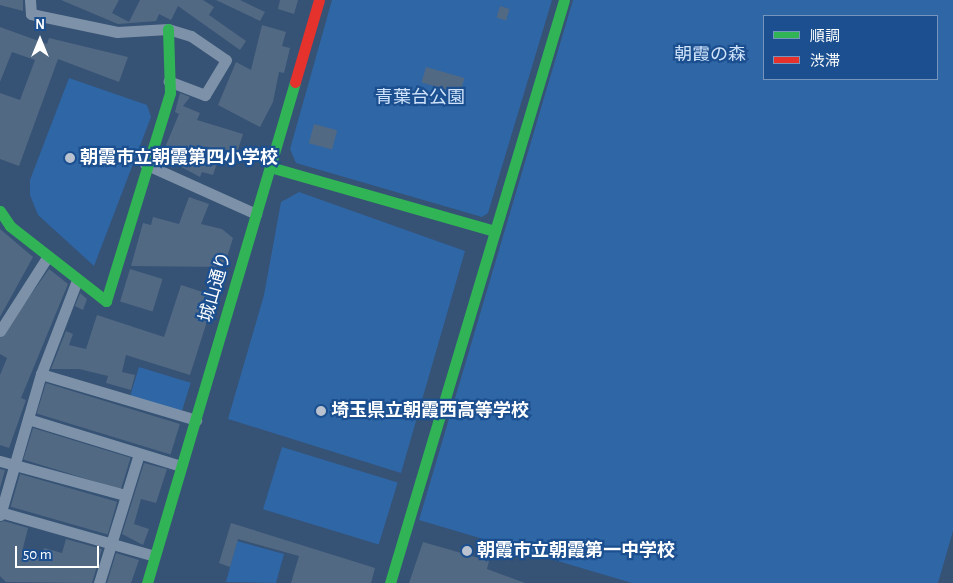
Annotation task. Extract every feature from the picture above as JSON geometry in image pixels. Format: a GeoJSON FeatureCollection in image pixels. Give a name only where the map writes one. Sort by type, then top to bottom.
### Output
{"type":"FeatureCollection","features":[{"type":"Feature","properties":{"kind":"street"},"geometry":{"type":"LineString","coordinates":[[30,0],[31,14],[117,32],[168,29],[192,36],[226,60],[205,95],[169,81]]}},
{"type":"Feature","properties":{"kind":"street","name":"城山通り"},"geometry":{"type":"LineString","coordinates":[[147,583],[319,0]]}},
{"type":"Feature","properties":{"kind":"street"},"geometry":{"type":"LineString","coordinates":[[390,583],[564,0]]}},
{"type":"Feature","properties":{"kind":"street"},"geometry":{"type":"LineString","coordinates":[[0,211],[10,226],[106,301],[145,164],[170,93],[168,29]]}},
{"type":"Feature","properties":{"kind":"street"},"geometry":{"type":"LineString","coordinates":[[145,164],[256,214]]}},
{"type":"Feature","properties":{"kind":"street"},"geometry":{"type":"LineString","coordinates":[[270,167],[495,231]]}},
{"type":"Feature","properties":{"kind":"street"},"geometry":{"type":"LineString","coordinates":[[0,331],[48,256]]}},
{"type":"Feature","properties":{"kind":"street"},"geometry":{"type":"LineString","coordinates":[[77,280],[41,374],[0,513],[110,542],[154,556]]}},
{"type":"Feature","properties":{"kind":"street"},"geometry":{"type":"LineString","coordinates":[[41,374],[196,420]]}},
{"type":"Feature","properties":{"kind":"street"},"geometry":{"type":"LineString","coordinates":[[28,419],[182,466]]}},
{"type":"Feature","properties":{"kind":"street"},"geometry":{"type":"LineString","coordinates":[[99,583],[138,454]]}},
{"type":"Feature","properties":{"kind":"street"},"geometry":{"type":"LineString","coordinates":[[0,461],[125,495]]}},
{"type":"Feature","properties":{"kind":"green space","name":"青葉台公園"},"geometry":{"type":"Polygon","coordinates":[[[332,0],[552,0],[488,213],[482,217],[296,163],[290,149],[332,0]]]}},
{"type":"Feature","properties":{"kind":"green space","name":"朝霞の森"},"geometry":{"type":"Polygon","coordinates":[[[573,0],[953,0],[953,531],[938,583],[632,583],[419,520],[573,0]]]}},
{"type":"Feature","properties":{"kind":"green space"},"geometry":{"type":"Polygon","coordinates":[[[69,78],[147,105],[151,117],[94,266],[38,215],[30,195],[30,180],[69,78]]]}},
{"type":"Feature","properties":{"kind":"green space"},"geometry":{"type":"Polygon","coordinates":[[[299,192],[465,251],[401,473],[228,419],[264,295],[281,202],[299,192]]]}},
{"type":"Feature","properties":{"kind":"green space"},"geometry":{"type":"Polygon","coordinates":[[[139,367],[191,383],[182,411],[130,396],[139,367]]]}},
{"type":"Feature","properties":{"kind":"green space"},"geometry":{"type":"Polygon","coordinates":[[[282,447],[398,482],[379,545],[263,509],[282,447]]]}},
{"type":"Feature","properties":{"kind":"green space"},"geometry":{"type":"Polygon","coordinates":[[[237,541],[284,554],[276,583],[226,582],[237,541]]]}},
{"type":"Feature","properties":{"kind":"building"},"geometry":{"type":"Polygon","coordinates":[[[0,0],[23,0],[23,11],[0,5],[0,0]]]}},
{"type":"Feature","properties":{"kind":"building"},"geometry":{"type":"Polygon","coordinates":[[[61,0],[119,0],[112,13],[129,22],[140,0],[203,0],[214,7],[209,15],[246,41],[240,50],[178,6],[171,20],[159,14],[156,21],[118,24],[61,0]]]}},
{"type":"Feature","properties":{"kind":"building"},"geometry":{"type":"Polygon","coordinates":[[[216,0],[240,0],[265,12],[260,21],[216,0]]]}},
{"type":"Feature","properties":{"kind":"building"},"geometry":{"type":"Polygon","coordinates":[[[280,0],[298,0],[294,14],[278,9],[280,0]]]}},
{"type":"Feature","properties":{"kind":"building"},"geometry":{"type":"Polygon","coordinates":[[[500,6],[510,9],[506,20],[496,17],[500,6]]]}},
{"type":"Feature","properties":{"kind":"building"},"geometry":{"type":"Polygon","coordinates":[[[262,25],[286,32],[282,46],[290,48],[284,73],[279,72],[273,102],[260,127],[218,105],[236,62],[251,70],[262,25]]]}},
{"type":"Feature","properties":{"kind":"building"},"geometry":{"type":"Polygon","coordinates":[[[0,27],[47,44],[49,38],[128,57],[119,82],[58,59],[19,166],[0,159],[0,93],[20,100],[35,60],[12,52],[0,82],[0,27]]]}},
{"type":"Feature","properties":{"kind":"building"},"geometry":{"type":"Polygon","coordinates":[[[426,67],[464,78],[460,93],[422,82],[426,67]]]}},
{"type":"Feature","properties":{"kind":"building"},"geometry":{"type":"Polygon","coordinates":[[[180,93],[190,97],[183,106],[200,113],[197,120],[243,134],[234,162],[219,157],[213,175],[202,172],[200,177],[174,163],[172,168],[159,162],[179,114],[175,112],[180,93]]]}},
{"type":"Feature","properties":{"kind":"building"},"geometry":{"type":"Polygon","coordinates":[[[314,124],[337,130],[332,150],[309,143],[314,124]]]}},
{"type":"Feature","properties":{"kind":"building"},"geometry":{"type":"Polygon","coordinates":[[[189,197],[209,204],[201,224],[222,229],[233,238],[224,267],[131,266],[143,223],[151,225],[153,217],[179,224],[189,197]]]}},
{"type":"Feature","properties":{"kind":"building"},"geometry":{"type":"Polygon","coordinates":[[[0,229],[33,257],[0,317],[0,229]]]}},
{"type":"Feature","properties":{"kind":"building"},"geometry":{"type":"Polygon","coordinates":[[[49,269],[68,284],[21,398],[26,400],[9,448],[0,445],[0,375],[7,358],[0,354],[0,338],[49,269]]]}},
{"type":"Feature","properties":{"kind":"building"},"geometry":{"type":"Polygon","coordinates":[[[130,269],[163,279],[153,311],[120,302],[130,269]]]}},
{"type":"Feature","properties":{"kind":"building"},"geometry":{"type":"Polygon","coordinates":[[[181,285],[215,296],[190,375],[126,355],[122,372],[135,375],[131,390],[106,383],[108,376],[79,369],[51,369],[66,331],[73,334],[69,345],[86,349],[97,315],[164,337],[181,285]]]}},
{"type":"Feature","properties":{"kind":"building"},"geometry":{"type":"Polygon","coordinates":[[[80,293],[87,299],[83,310],[75,306],[80,293]]]}},
{"type":"Feature","properties":{"kind":"building"},"geometry":{"type":"Polygon","coordinates":[[[46,383],[180,424],[171,455],[37,414],[46,383]]]}},
{"type":"Feature","properties":{"kind":"building"},"geometry":{"type":"Polygon","coordinates":[[[33,428],[131,458],[121,489],[23,460],[33,428]]]}},
{"type":"Feature","properties":{"kind":"building"},"geometry":{"type":"Polygon","coordinates":[[[144,463],[167,469],[156,503],[141,499],[134,524],[149,529],[143,545],[122,534],[144,463]]]}},
{"type":"Feature","properties":{"kind":"building"},"geometry":{"type":"Polygon","coordinates":[[[0,469],[5,470],[0,488],[0,469]]]}},
{"type":"Feature","properties":{"kind":"building"},"geometry":{"type":"Polygon","coordinates":[[[20,474],[117,502],[108,535],[11,507],[20,474]]]}},
{"type":"Feature","properties":{"kind":"building"},"geometry":{"type":"Polygon","coordinates":[[[4,521],[28,528],[22,552],[41,558],[44,548],[62,553],[66,539],[102,549],[92,583],[6,582],[0,576],[0,522],[4,521]]]}},
{"type":"Feature","properties":{"kind":"building"},"geometry":{"type":"Polygon","coordinates":[[[231,523],[375,568],[371,583],[291,583],[299,556],[238,539],[230,567],[219,563],[231,523]]]}},
{"type":"Feature","properties":{"kind":"building"},"geometry":{"type":"Polygon","coordinates":[[[423,542],[489,561],[487,569],[525,583],[409,583],[423,542]]]}},
{"type":"Feature","properties":{"kind":"building"},"geometry":{"type":"Polygon","coordinates":[[[116,553],[139,560],[131,583],[107,583],[116,553]]]}},
{"type":"Feature","properties":{"kind":"traffic: fast"},"geometry":{"type":"LineString","coordinates":[[390,583],[564,0]]}},
{"type":"Feature","properties":{"kind":"traffic: fast"},"geometry":{"type":"LineString","coordinates":[[0,211],[10,226],[106,301],[170,93],[168,29]]}},
{"type":"Feature","properties":{"kind":"traffic: fast"},"geometry":{"type":"LineString","coordinates":[[147,583],[295,82]]}},
{"type":"Feature","properties":{"kind":"traffic: fast"},"geometry":{"type":"LineString","coordinates":[[270,167],[495,231]]}},
{"type":"Feature","properties":{"kind":"traffic: jam"},"geometry":{"type":"LineString","coordinates":[[295,82],[319,0]]}},
{"type":"Feature","properties":{"kind":"place","name":"朝霞市立朝霞第四小学校"},"geometry":{"type":"Point","coordinates":[70,158]}},
{"type":"Feature","properties":{"kind":"place","name":"埼玉県立朝霞西高等学校"},"geometry":{"type":"Point","coordinates":[321,411]}},
{"type":"Feature","properties":{"kind":"place","name":"朝霞市立朝霞第一中学校"},"geometry":{"type":"Point","coordinates":[467,551]}}]}
